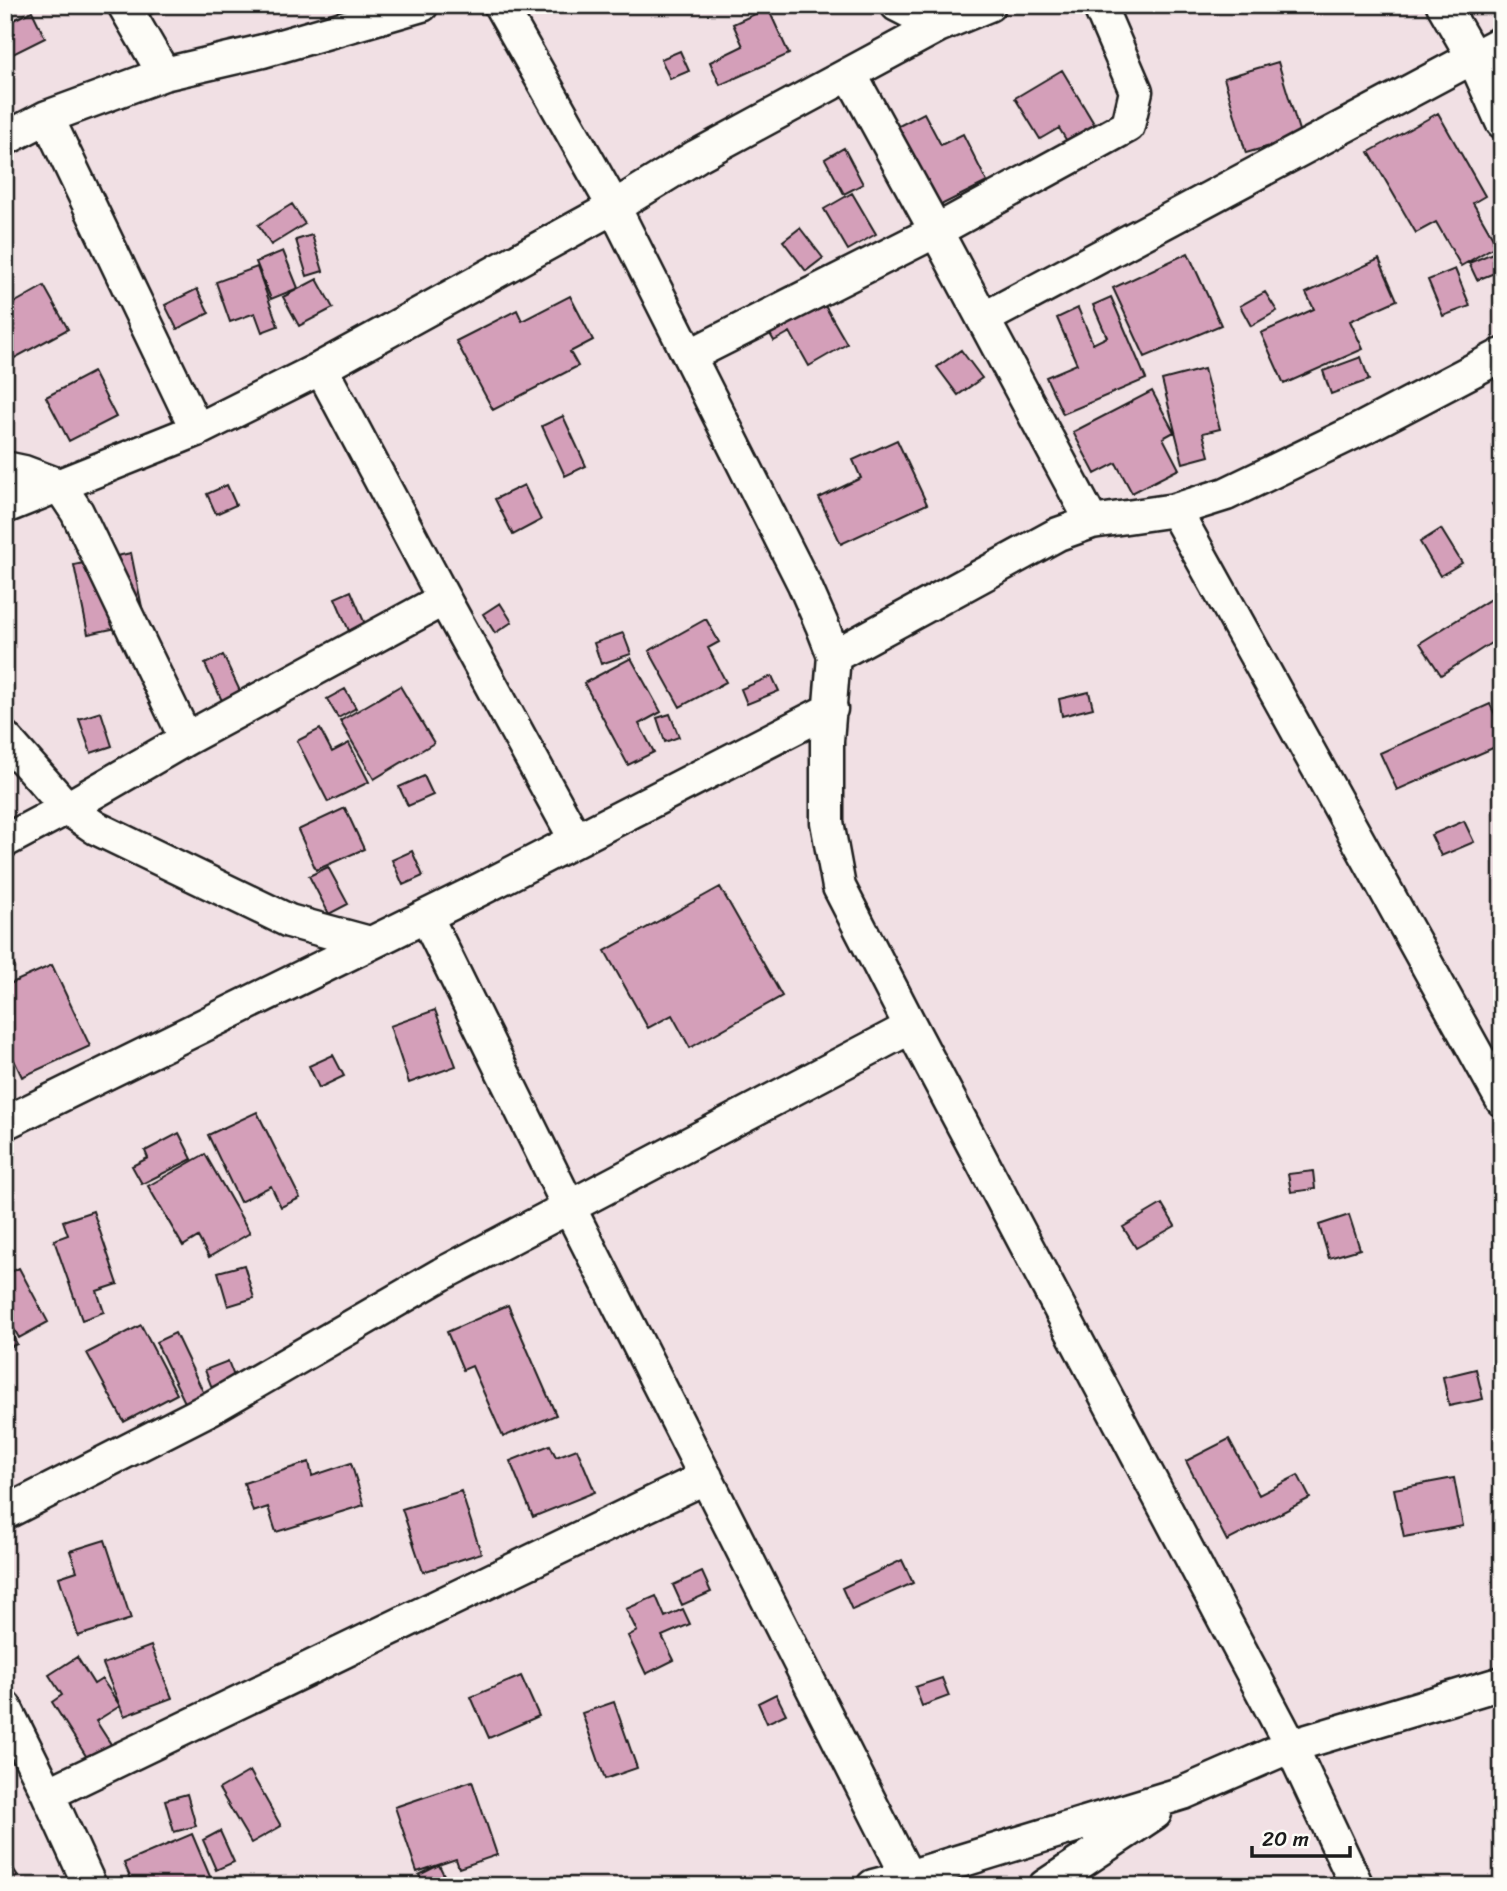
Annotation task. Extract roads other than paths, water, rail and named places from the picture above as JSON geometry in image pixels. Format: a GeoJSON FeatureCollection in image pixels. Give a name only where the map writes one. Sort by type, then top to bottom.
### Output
{"type":"FeatureCollection","features":[{"type":"Feature","properties":{"kind":"street"},"geometry":{"type":"LineString","coordinates":[[124,5],[164,74]]}},
{"type":"Feature","properties":{"kind":"street"},"geometry":{"type":"LineString","coordinates":[[5,139],[47,117],[164,74],[263,51],[422,5]]}},
{"type":"Feature","properties":{"kind":"street"},"geometry":{"type":"LineString","coordinates":[[500,5],[614,207],[804,584],[834,656],[827,741],[827,822],[839,887],[1291,1746],[1357,1886]]}},
{"type":"Feature","properties":{"kind":"street"},"geometry":{"type":"LineString","coordinates":[[897,5],[938,26]]}},
{"type":"Feature","properties":{"kind":"street"},"geometry":{"type":"LineString","coordinates":[[5,507],[197,430],[321,368],[614,207],[697,156],[938,26],[989,5]]}},
{"type":"Feature","properties":{"kind":"street"},"geometry":{"type":"LineString","coordinates":[[689,356],[936,231],[1128,126],[1136,91],[1099,5]]}},
{"type":"Feature","properties":{"kind":"street"},"geometry":{"type":"LineString","coordinates":[[1443,5],[1494,88],[1502,122]]}},
{"type":"Feature","properties":{"kind":"street"},"geometry":{"type":"LineString","coordinates":[[983,319],[1502,42]]}},
{"type":"Feature","properties":{"kind":"street"},"geometry":{"type":"LineString","coordinates":[[850,74],[1091,523]]}},
{"type":"Feature","properties":{"kind":"street"},"geometry":{"type":"LineString","coordinates":[[47,117],[197,430]]}},
{"type":"Feature","properties":{"kind":"street"},"geometry":{"type":"LineString","coordinates":[[834,656],[1058,534],[1091,523],[1175,510],[1226,494],[1365,427],[1502,355]]}},
{"type":"Feature","properties":{"kind":"street"},"geometry":{"type":"LineString","coordinates":[[321,368],[576,840]]}},
{"type":"Feature","properties":{"kind":"street"},"geometry":{"type":"LineString","coordinates":[[5,468],[24,471],[59,485],[76,512],[186,739]]}},
{"type":"Feature","properties":{"kind":"street"},"geometry":{"type":"LineString","coordinates":[[1175,510],[1499,1086]]}},
{"type":"Feature","properties":{"kind":"street"},"geometry":{"type":"LineString","coordinates":[[5,841],[444,599]]}},
{"type":"Feature","properties":{"kind":"street"},"geometry":{"type":"LineString","coordinates":[[5,1123],[576,840],[831,709]]}},
{"type":"Feature","properties":{"kind":"street"},"geometry":{"type":"LineString","coordinates":[[5,738],[67,808],[96,828],[289,921],[370,943]]}},
{"type":"Feature","properties":{"kind":"street"},"geometry":{"type":"LineString","coordinates":[[426,915],[569,1207],[908,1877]]}},
{"type":"Feature","properties":{"kind":"street"},"geometry":{"type":"LineString","coordinates":[[5,1513],[211,1408],[442,1275],[911,1027]]}},
{"type":"Feature","properties":{"kind":"street"},"geometry":{"type":"LineString","coordinates":[[48,1794],[706,1478]]}},
{"type":"Feature","properties":{"kind":"street"},"geometry":{"type":"LineString","coordinates":[[873,1886],[1183,1794],[1291,1746],[1502,1683]]}},
{"type":"Feature","properties":{"kind":"street"},"geometry":{"type":"LineString","coordinates":[[5,1707],[90,1886]]}},
{"type":"Feature","properties":{"kind":"street"},"geometry":{"type":"LineString","coordinates":[[1045,1886],[1183,1794]]}}]}
